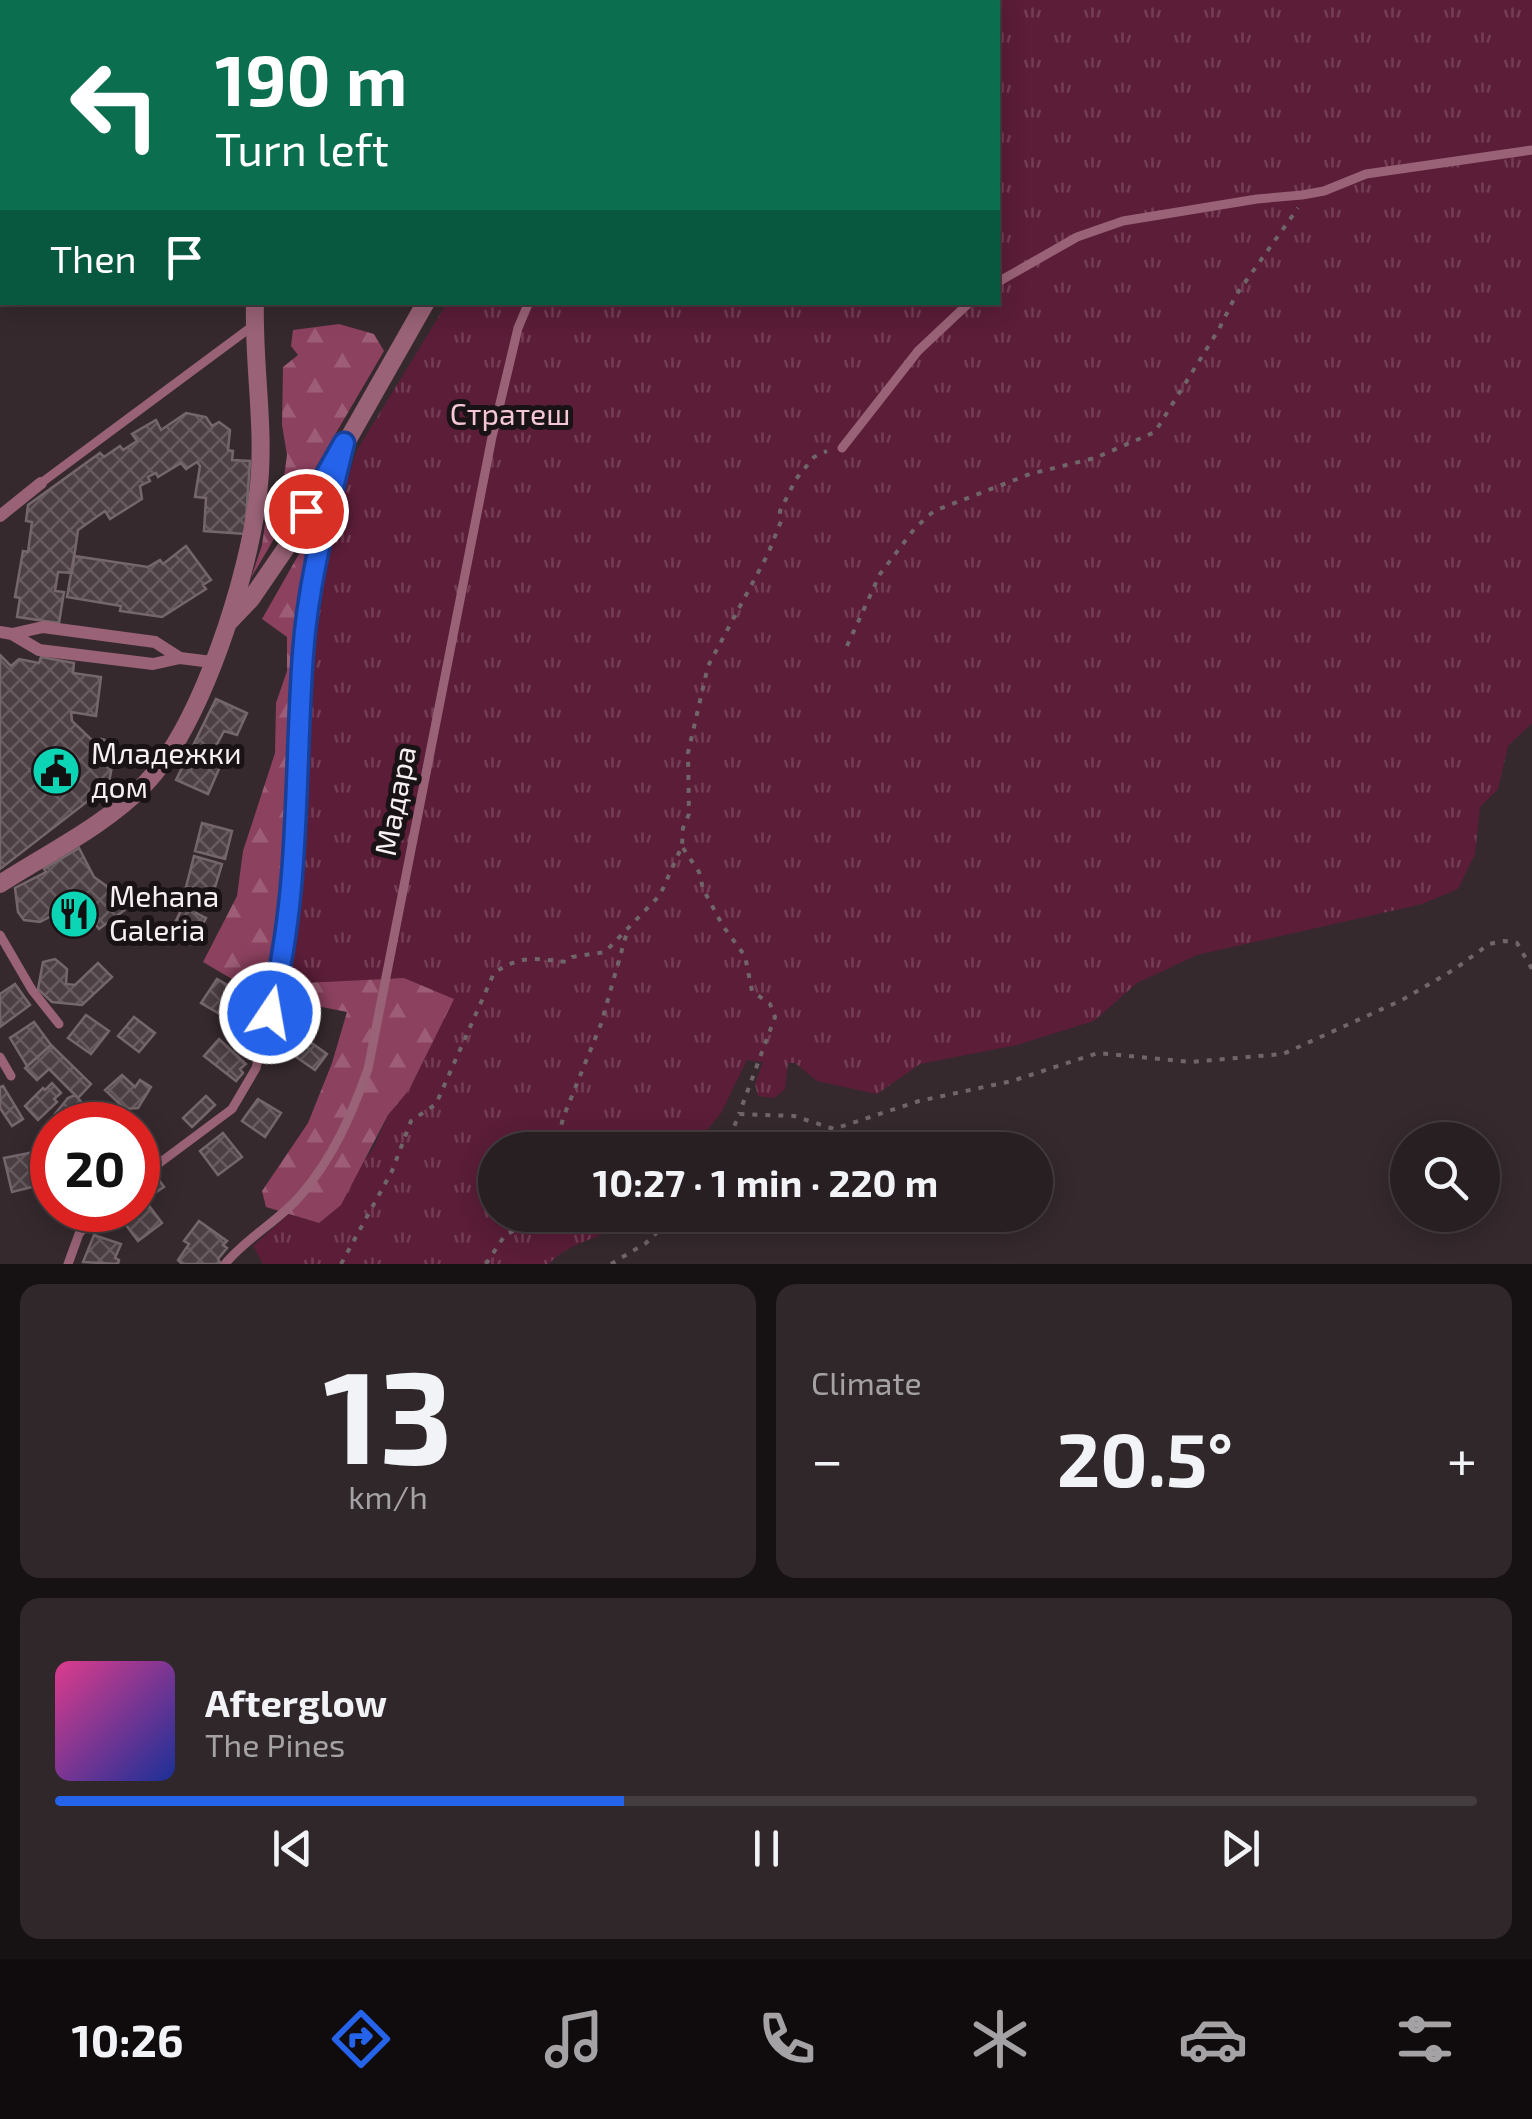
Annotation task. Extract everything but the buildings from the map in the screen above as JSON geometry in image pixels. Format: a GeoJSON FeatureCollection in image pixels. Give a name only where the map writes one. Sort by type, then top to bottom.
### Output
{"type":"FeatureCollection","features":[{"type":"Feature","properties":{"kind":"street"},"geometry":{"type":"LineString","coordinates":[[0,884],[106,816],[144,785],[186,725],[224,627],[259,493],[254,305]]}},
{"type":"Feature","properties":{"kind":"street"},"geometry":{"type":"LineString","coordinates":[[224,627],[251,599],[288,544],[424,305]]}},
{"type":"Feature","properties":{"kind":"street"},"geometry":{"type":"LineString","coordinates":[[0,516],[41,484]]}},
{"type":"Feature","properties":{"kind":"street"},"geometry":{"type":"LineString","coordinates":[[6,633],[43,627],[155,642],[180,658]]}},
{"type":"Feature","properties":{"kind":"street"},"geometry":{"type":"LineString","coordinates":[[6,633],[39,650],[153,664],[180,658],[212,662]]}},
{"type":"Feature","properties":{"kind":"lane"},"geometry":{"type":"LineString","coordinates":[[1000,281],[1077,237],[1123,221],[1302,195],[1324,191],[1366,174],[1532,150]]}},
{"type":"Feature","properties":{"kind":"lane","name":"Мадара"},"geometry":{"type":"LineString","coordinates":[[225,1264],[238,1248],[300,1197],[342,1137],[368,1070],[492,436],[518,328],[528,305]]}},
{"type":"Feature","properties":{"kind":"lane"},"geometry":{"type":"LineString","coordinates":[[842,448],[918,351],[967,305]]}},
{"type":"Feature","properties":{"kind":"lane"},"geometry":{"type":"LineString","coordinates":[[41,484],[254,325]]}},
{"type":"Feature","properties":{"kind":"lane"},"geometry":{"type":"LineString","coordinates":[[160,1163],[232,1108],[256,1068],[277,985],[293,891],[303,651],[313,568],[344,443]]}},
{"type":"Feature","properties":{"kind":"lane"},"geometry":{"type":"LineString","coordinates":[[0,936],[58,1024]]}},
{"type":"Feature","properties":{"kind":"lane"},"geometry":{"type":"LineString","coordinates":[[0,1057],[10,1076]]}},
{"type":"Feature","properties":{"kind":"lane"},"geometry":{"type":"LineString","coordinates":[[68,1264],[81,1232]]}},
{"type":"Feature","properties":{"kind":"path"},"geometry":{"type":"LineString","coordinates":[[847,646],[880,574],[915,528],[934,511],[1030,474],[1095,458],[1155,432],[1236,295],[1297,211],[1302,195]]}},
{"type":"Feature","properties":{"kind":"path"},"geometry":{"type":"LineString","coordinates":[[341,1264],[392,1171],[411,1121],[436,1104],[494,973],[514,960],[567,962],[572,957],[605,952],[660,896],[682,846],[689,814],[691,732],[714,651],[768,554],[780,511],[796,479],[814,457],[842,448]]}},
{"type":"Feature","properties":{"kind":"path"},"geometry":{"type":"LineString","coordinates":[[682,846],[699,872],[703,889],[723,926],[745,956],[752,991],[770,1004],[774,1018],[731,1132]]}},
{"type":"Feature","properties":{"kind":"path"},"geometry":{"type":"LineString","coordinates":[[560,1132],[601,1024],[627,932]]}},
{"type":"Feature","properties":{"kind":"path"},"geometry":{"type":"LineString","coordinates":[[738,1114],[794,1116],[834,1129],[919,1100],[1012,1081],[1098,1052],[1190,1062],[1283,1054],[1402,1000],[1489,944],[1504,940],[1517,943],[1532,968]]}},
{"type":"Feature","properties":{"kind":"path"},"geometry":{"type":"LineString","coordinates":[[486,1264],[505,1235],[512,1232]]}},
{"type":"Feature","properties":{"kind":"path"},"geometry":{"type":"LineString","coordinates":[[611,1264],[656,1232]]}},
{"type":"Feature","properties":{"kind":"green space","name":"Стратеш"},"geometry":{"type":"Polygon","coordinates":[[[1000,0],[1532,0],[1532,723],[1508,746],[1498,789],[1480,807],[1475,854],[1458,889],[1422,904],[1197,955],[1137,983],[1094,1021],[1017,1045],[920,1064],[877,1094],[817,1081],[795,1063],[788,1063],[785,1089],[774,1098],[758,1096],[755,1084],[763,1062],[747,1060],[721,1113],[706,1132],[478,1132],[478,1232],[606,1232],[567,1250],[549,1264],[263,1264],[253,1246],[289,1214],[319,1223],[374,1147],[388,1115],[409,1090],[453,999],[404,978],[284,984],[301,889],[307,652],[318,570],[357,450],[443,305],[1000,305],[1000,0]]]}},
{"type":"Feature","properties":{"kind":"green space"},"geometry":{"type":"Polygon","coordinates":[[[339,324],[374,334],[384,351],[251,578],[262,545],[268,504],[284,477],[287,455],[282,425],[283,367],[298,355],[291,346],[293,330],[339,324]]]}},
{"type":"Feature","properties":{"kind":"green space"},"geometry":{"type":"Polygon","coordinates":[[[316,524],[296,658],[283,910],[272,984],[254,992],[203,962],[237,896],[243,851],[275,753],[276,703],[287,671],[287,637],[262,619],[316,524]]]}},
{"type":"Feature","properties":{"kind":"green space"},"geometry":{"type":"Polygon","coordinates":[[[404,978],[454,999],[409,1090],[388,1115],[341,1205],[319,1223],[266,1207],[262,1191],[308,1123],[347,1012],[292,1001],[284,984],[404,978]]]}},
{"type":"Feature","properties":{"kind":"place","name":"Младежки дом"},"geometry":{"type":"Point","coordinates":[56,771]}},
{"type":"Feature","properties":{"kind":"place","name":"Mehana Galeria"},"geometry":{"type":"Point","coordinates":[74,914]}},
{"type":"Feature","properties":{"kind":"route"},"geometry":{"type":"LineString","coordinates":[[270,1013],[293,891],[303,651],[313,568],[344,443],[306,511]]}}]}
